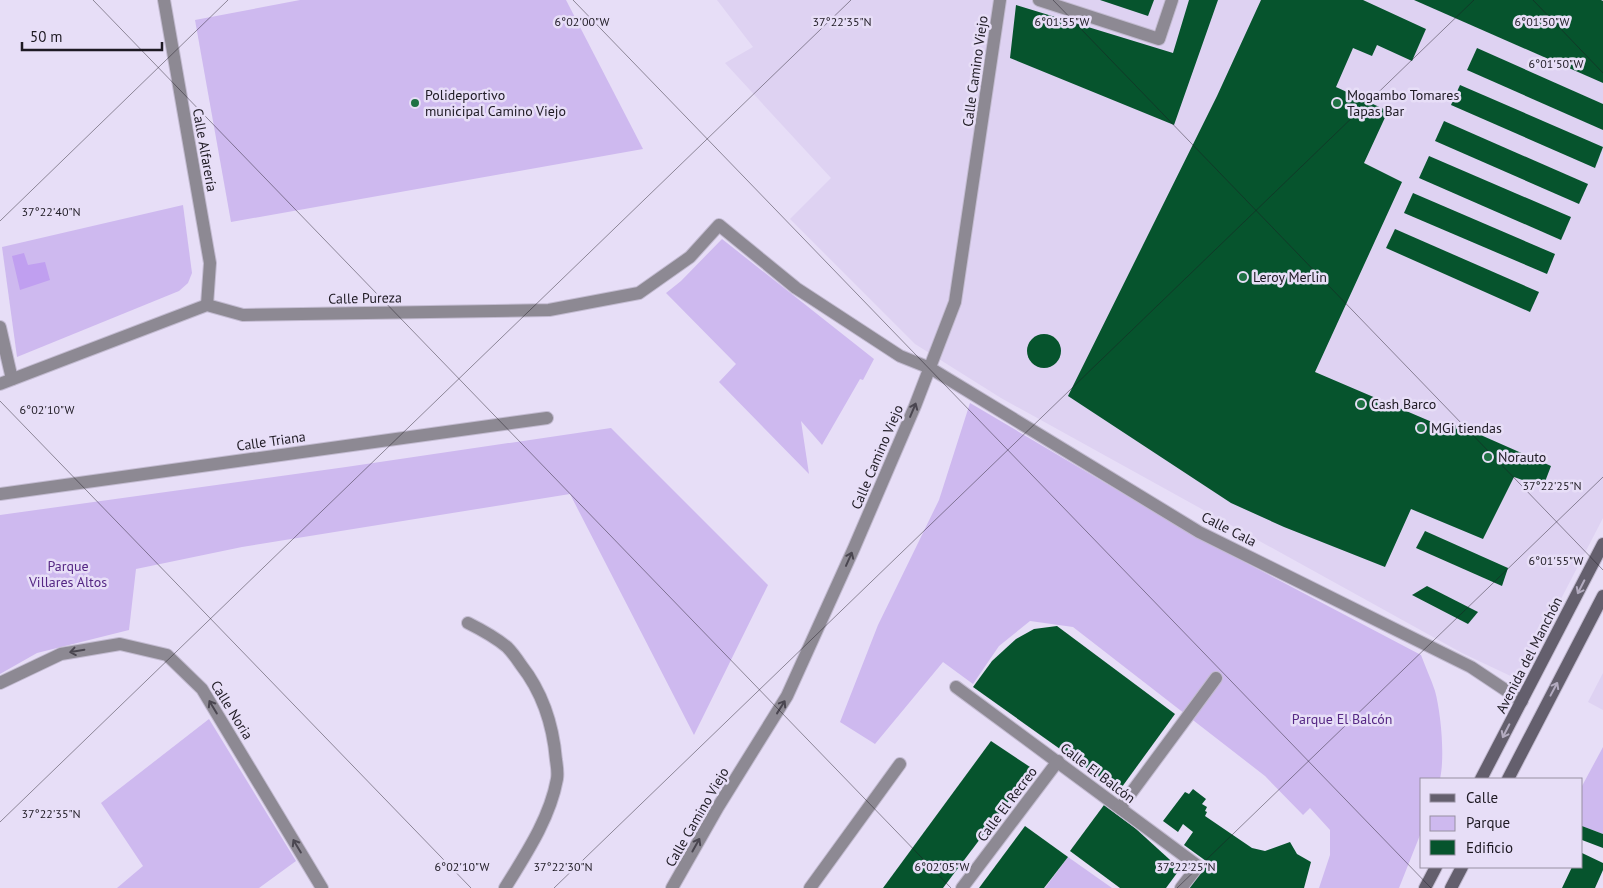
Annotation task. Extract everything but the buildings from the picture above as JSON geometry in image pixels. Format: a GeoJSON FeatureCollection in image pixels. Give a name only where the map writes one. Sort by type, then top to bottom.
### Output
{"type":"FeatureCollection","features":[{"type":"Feature","properties":{"kind":"main road","name":"Avenida del Manchón"},"geometry":{"type":"LineString","coordinates":[[1482,778],[1603,544]]}},
{"type":"Feature","properties":{"kind":"main road"},"geometry":{"type":"LineString","coordinates":[[1509,778],[1603,596]]}},
{"type":"Feature","properties":{"kind":"main road"},"geometry":{"type":"LineString","coordinates":[[1425,888],[1435,868]]}},
{"type":"Feature","properties":{"kind":"main road"},"geometry":{"type":"LineString","coordinates":[[1451,888],[1461,868]]}},
{"type":"Feature","properties":{"kind":"street","name":"Calle Alfarería"},"geometry":{"type":"LineString","coordinates":[[164,0],[210,263],[207,305]]}},
{"type":"Feature","properties":{"kind":"street","name":"Calle Camino Viejo"},"geometry":{"type":"LineString","coordinates":[[672,888],[718,806],[787,696],[854,548],[930,368],[955,302],[1000,0]]}},
{"type":"Feature","properties":{"kind":"street"},"geometry":{"type":"LineString","coordinates":[[1039,0],[1159,39],[1172,0]]}},
{"type":"Feature","properties":{"kind":"street","name":"Calle Pureza"},"geometry":{"type":"LineString","coordinates":[[207,305],[243,315],[549,310],[639,293],[690,257],[719,225]]}},
{"type":"Feature","properties":{"kind":"street","name":"Calle Cala"},"geometry":{"type":"LineString","coordinates":[[719,225],[796,288],[900,356],[930,368],[1199,532],[1471,667],[1522,700]]}},
{"type":"Feature","properties":{"kind":"street"},"geometry":{"type":"LineString","coordinates":[[0,327],[6,382],[207,305]]}},
{"type":"Feature","properties":{"kind":"street","name":"Calle Triana"},"geometry":{"type":"LineString","coordinates":[[0,494],[547,418]]}},
{"type":"Feature","properties":{"kind":"street"},"geometry":{"type":"LineString","coordinates":[[468,623],[487,632],[508,648],[528,674],[551,724],[555,747],[558,776],[551,804],[538,832],[505,888]]}},
{"type":"Feature","properties":{"kind":"street","name":"Calle Noria"},"geometry":{"type":"LineString","coordinates":[[0,683],[61,654],[111,645],[120,644],[167,655],[202,689],[322,888]]}},
{"type":"Feature","properties":{"kind":"street"},"geometry":{"type":"LineString","coordinates":[[1120,808],[1216,678]]}},
{"type":"Feature","properties":{"kind":"street","name":"Calle El Balcón"},"geometry":{"type":"LineString","coordinates":[[956,687],[1198,866],[1181,888]]}},
{"type":"Feature","properties":{"kind":"street","name":"Calle El Recreo"},"geometry":{"type":"LineString","coordinates":[[962,888],[1058,762]]}},
{"type":"Feature","properties":{"kind":"street"},"geometry":{"type":"LineString","coordinates":[[810,888],[900,764]]}},
{"type":"Feature","properties":{"kind":"shaded area"},"geometry":{"type":"Polygon","coordinates":[[[717,0],[1603,0],[1603,518],[1519,680],[1462,653],[1001,398],[915,344],[790,219],[831,178],[725,63],[753,47],[717,0]]]}},
{"type":"Feature","properties":{"kind":"shaded area"},"geometry":{"type":"Polygon","coordinates":[[[24,253],[28,265],[45,262],[50,280],[20,290],[12,256],[24,253]]]}},
{"type":"Feature","properties":{"kind":"shaded area"},"geometry":{"type":"Polygon","coordinates":[[[1603,673],[1603,710],[1588,702],[1603,673]]]}},
{"type":"Feature","properties":{"kind":"green space","name":"Polideportivo municipal Camino Viejo"},"geometry":{"type":"Polygon","coordinates":[[[300,0],[566,0],[643,149],[231,222],[195,20],[300,0]]]}},
{"type":"Feature","properties":{"kind":"green space"},"geometry":{"type":"Polygon","coordinates":[[[183,205],[192,273],[188,283],[179,291],[17,357],[2,247],[183,205]]]}},
{"type":"Feature","properties":{"kind":"green space"},"geometry":{"type":"Polygon","coordinates":[[[722,239],[874,359],[863,380],[860,379],[822,445],[801,421],[809,474],[719,382],[736,364],[666,293],[681,281],[722,239]]]}},
{"type":"Feature","properties":{"kind":"green space","name":"Parque El Balcón"},"geometry":{"type":"Polygon","coordinates":[[[970,403],[1195,536],[1421,655],[1433,686],[1441,723],[1441,770],[1440,778],[1420,778],[1420,835],[1399,888],[1319,888],[1330,855],[1330,830],[1310,808],[1303,815],[1265,776],[1073,627],[1030,621],[999,646],[973,684],[943,662],[875,744],[840,722],[878,625],[939,500],[970,403]]]}},
{"type":"Feature","properties":{"kind":"green space","name":"Parque Villares Altos"},"geometry":{"type":"Polygon","coordinates":[[[611,428],[768,585],[694,735],[570,494],[242,547],[136,569],[129,630],[37,653],[0,674],[0,515],[611,428]]]}},
{"type":"Feature","properties":{"kind":"green space"},"geometry":{"type":"Polygon","coordinates":[[[209,719],[296,861],[259,888],[117,888],[143,866],[101,803],[209,719]]]}},
{"type":"Feature","properties":{"kind":"green space"},"geometry":{"type":"Polygon","coordinates":[[[1603,747],[1603,834],[1583,826],[1583,784],[1603,747]]]}},
{"type":"Feature","properties":{"kind":"green space"},"geometry":{"type":"Polygon","coordinates":[[[1068,857],[1112,888],[1045,888],[1068,857]]]}},
{"type":"Feature","properties":{"kind":"place","name":"Polideportivo municipal Camino Viejo"},"geometry":{"type":"Point","coordinates":[415,103]}},
{"type":"Feature","properties":{"kind":"place","name":"Mogambo Tomares Tapas Bar"},"geometry":{"type":"Point","coordinates":[1337,103]}},
{"type":"Feature","properties":{"kind":"place","name":"Leroy Merlin"},"geometry":{"type":"Point","coordinates":[1243,277]}},
{"type":"Feature","properties":{"kind":"place","name":"Cash Barco"},"geometry":{"type":"Point","coordinates":[1361,404]}},
{"type":"Feature","properties":{"kind":"place","name":"MGi tiendas"},"geometry":{"type":"Point","coordinates":[1421,428]}},
{"type":"Feature","properties":{"kind":"place","name":"Norauto"},"geometry":{"type":"Point","coordinates":[1488,457]}}]}
